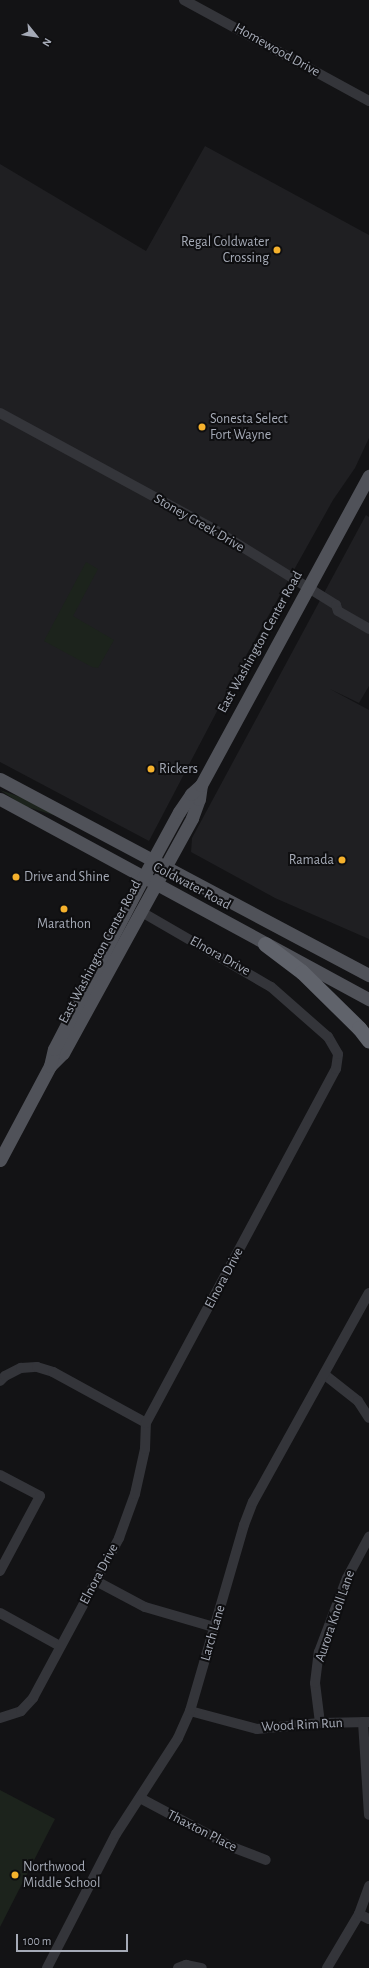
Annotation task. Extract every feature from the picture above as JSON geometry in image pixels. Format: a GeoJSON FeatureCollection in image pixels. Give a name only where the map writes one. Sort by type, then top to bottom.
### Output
{"type":"FeatureCollection","features":[{"type":"Feature","properties":{"kind":"highway"},"geometry":{"type":"LineString","coordinates":[[265,944],[302,972],[369,1041]]}},
{"type":"Feature","properties":{"kind":"main road","name":"East Washington Center Road"},"geometry":{"type":"LineString","coordinates":[[0,1160],[50,1066],[54,1049],[143,878],[179,812],[191,794],[201,784],[369,476]]}},
{"type":"Feature","properties":{"kind":"main road","name":"Coldwater Road"},"geometry":{"type":"LineString","coordinates":[[0,779],[154,859],[369,975]]}},
{"type":"Feature","properties":{"kind":"main road","name":"East Washington Center Road"},"geometry":{"type":"LineString","coordinates":[[50,1066],[63,1053],[192,818],[200,799],[201,784]]}},
{"type":"Feature","properties":{"kind":"main road"},"geometry":{"type":"LineString","coordinates":[[0,787],[28,793]]}},
{"type":"Feature","properties":{"kind":"main road","name":"Coldwater Road"},"geometry":{"type":"LineString","coordinates":[[0,799],[143,878],[369,999]]}},
{"type":"Feature","properties":{"kind":"street","name":"Homewood Drive"},"geometry":{"type":"LineString","coordinates":[[184,0],[369,101]]}},
{"type":"Feature","properties":{"kind":"street","name":"Stoney Creek Drive"},"geometry":{"type":"LineString","coordinates":[[0,413],[212,528],[336,605],[338,611],[369,629]]}},
{"type":"Feature","properties":{"kind":"street","name":"Elnora Drive"},"geometry":{"type":"LineString","coordinates":[[3,1718],[21,1711],[33,1698],[96,1581],[128,1516],[144,1449],[146,1423],[336,1069],[338,1054],[328,1037],[258,977],[140,911]]}},
{"type":"Feature","properties":{"kind":"street","name":"Larch Lane"},"geometry":{"type":"LineString","coordinates":[[47,1968],[116,1834],[178,1738],[190,1711],[244,1525],[254,1502],[369,1293]]}},
{"type":"Feature","properties":{"kind":"street"},"geometry":{"type":"LineString","coordinates":[[0,1381],[5,1376],[21,1368],[37,1367],[53,1372],[146,1423]]}},
{"type":"Feature","properties":{"kind":"street"},"geometry":{"type":"LineString","coordinates":[[325,1374],[358,1401],[369,1418]]}},
{"type":"Feature","properties":{"kind":"street"},"geometry":{"type":"LineString","coordinates":[[0,1474],[40,1496],[0,1572]]}},
{"type":"Feature","properties":{"kind":"street","name":"Aurora Knoll Lane"},"geometry":{"type":"LineString","coordinates":[[320,1723],[315,1683],[320,1652],[347,1578],[369,1537]]}},
{"type":"Feature","properties":{"kind":"street"},"geometry":{"type":"LineString","coordinates":[[96,1581],[145,1607],[214,1627]]}},
{"type":"Feature","properties":{"kind":"street"},"geometry":{"type":"LineString","coordinates":[[0,1613],[60,1646]]}},
{"type":"Feature","properties":{"kind":"street","name":"Wood Rim Run"},"geometry":{"type":"LineString","coordinates":[[190,1711],[257,1729],[320,1723],[366,1722]]}},
{"type":"Feature","properties":{"kind":"street"},"geometry":{"type":"LineString","coordinates":[[366,1722],[369,1815]]}},
{"type":"Feature","properties":{"kind":"street","name":"Thaxton Place"},"geometry":{"type":"LineString","coordinates":[[140,1798],[232,1847],[266,1860]]}},
{"type":"Feature","properties":{"kind":"street"},"geometry":{"type":"LineString","coordinates":[[327,1968],[359,1914],[369,1886]]}},
{"type":"Feature","properties":{"kind":"street"},"geometry":{"type":"LineString","coordinates":[[359,1914],[369,1919]]}},
{"type":"Feature","properties":{"kind":"street"},"geometry":{"type":"LineString","coordinates":[[178,1968],[186,1965],[202,1968]]}},
{"type":"Feature","properties":{"kind":"shaded area"},"geometry":{"type":"Polygon","coordinates":[[[205,146],[369,235],[369,438],[355,468],[333,500],[247,654],[149,841],[0,762],[0,164],[146,251],[205,146]]]}},
{"type":"Feature","properties":{"kind":"shaded area"},"geometry":{"type":"Polygon","coordinates":[[[366,515],[369,517],[369,686],[359,703],[330,689],[369,710],[369,939],[275,898],[191,852],[192,838],[366,515]]]}},
{"type":"Feature","properties":{"kind":"shaded area"},"geometry":{"type":"Polygon","coordinates":[[[86,562],[98,569],[73,616],[114,640],[98,668],[92,667],[44,641],[86,562]]]}},
{"type":"Feature","properties":{"kind":"shaded area"},"geometry":{"type":"Polygon","coordinates":[[[0,790],[26,799],[60,817],[24,806],[0,790]]]}},
{"type":"Feature","properties":{"kind":"shaded area"},"geometry":{"type":"Polygon","coordinates":[[[60,817],[63,818],[137,858],[60,817]]]}},
{"type":"Feature","properties":{"kind":"shaded area","name":"Northwood Middle School"},"geometry":{"type":"Polygon","coordinates":[[[0,1790],[55,1819],[0,1927],[0,1790]]]}},
{"type":"Feature","properties":{"kind":"place","name":"Regal Coldwater Crossing"},"geometry":{"type":"Point","coordinates":[277,250]}},
{"type":"Feature","properties":{"kind":"place","name":"Sonesta Select Fort Wayne"},"geometry":{"type":"Point","coordinates":[202,427]}},
{"type":"Feature","properties":{"kind":"place","name":"Rickers"},"geometry":{"type":"Point","coordinates":[151,769]}},
{"type":"Feature","properties":{"kind":"place","name":"Ramada"},"geometry":{"type":"Point","coordinates":[342,860]}},
{"type":"Feature","properties":{"kind":"place","name":"Drive and Shine"},"geometry":{"type":"Point","coordinates":[16,877]}},
{"type":"Feature","properties":{"kind":"place","name":"Marathon"},"geometry":{"type":"Point","coordinates":[64,909]}},
{"type":"Feature","properties":{"kind":"place","name":"Northwood Middle School"},"geometry":{"type":"Point","coordinates":[15,1875]}}]}
